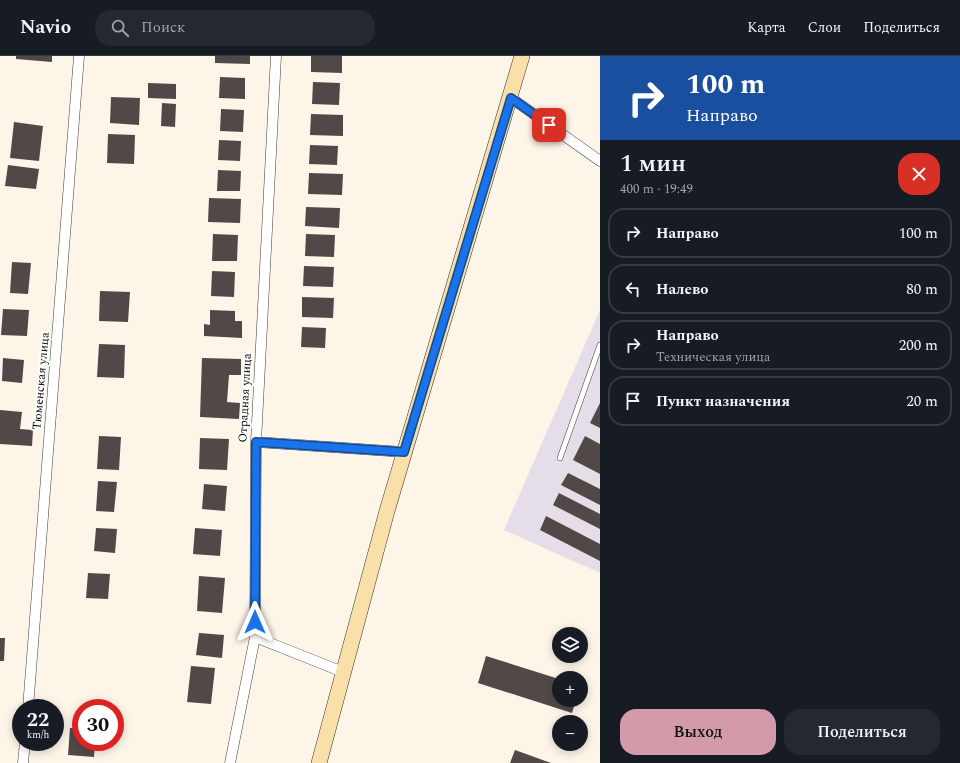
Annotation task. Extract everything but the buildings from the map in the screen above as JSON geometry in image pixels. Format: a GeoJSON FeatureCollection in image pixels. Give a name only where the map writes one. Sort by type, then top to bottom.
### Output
{"type":"FeatureCollection","features":[{"type":"Feature","properties":{"kind":"main road"},"geometry":{"type":"LineString","coordinates":[[319,763],[386,511],[511,98],[522,56]]}},
{"type":"Feature","properties":{"kind":"street","name":"Тюменская улица"},"geometry":{"type":"LineString","coordinates":[[29,699],[80,56]]}},
{"type":"Feature","properties":{"kind":"street","name":"Отрадная улица"},"geometry":{"type":"LineString","coordinates":[[230,763],[255,637],[256,442],[276,56]]}},
{"type":"Feature","properties":{"kind":"street"},"geometry":{"type":"LineString","coordinates":[[511,98],[600,161]]}},
{"type":"Feature","properties":{"kind":"street"},"geometry":{"type":"LineString","coordinates":[[256,442],[404,452]]}},
{"type":"Feature","properties":{"kind":"street"},"geometry":{"type":"LineString","coordinates":[[255,637],[343,672]]}},
{"type":"Feature","properties":{"kind":"street"},"geometry":{"type":"LineString","coordinates":[[23,763],[24,751]]}},
{"type":"Feature","properties":{"kind":"lane"},"geometry":{"type":"LineString","coordinates":[[560,458],[600,345]]}},
{"type":"Feature","properties":{"kind":"shaded area"},"geometry":{"type":"Polygon","coordinates":[[[600,310],[600,573],[504,530],[600,310]]]}},
{"type":"Feature","properties":{"kind":"route"},"geometry":{"type":"LineString","coordinates":[[255,622],[256,442],[404,452],[511,98],[549,125]]}}]}
